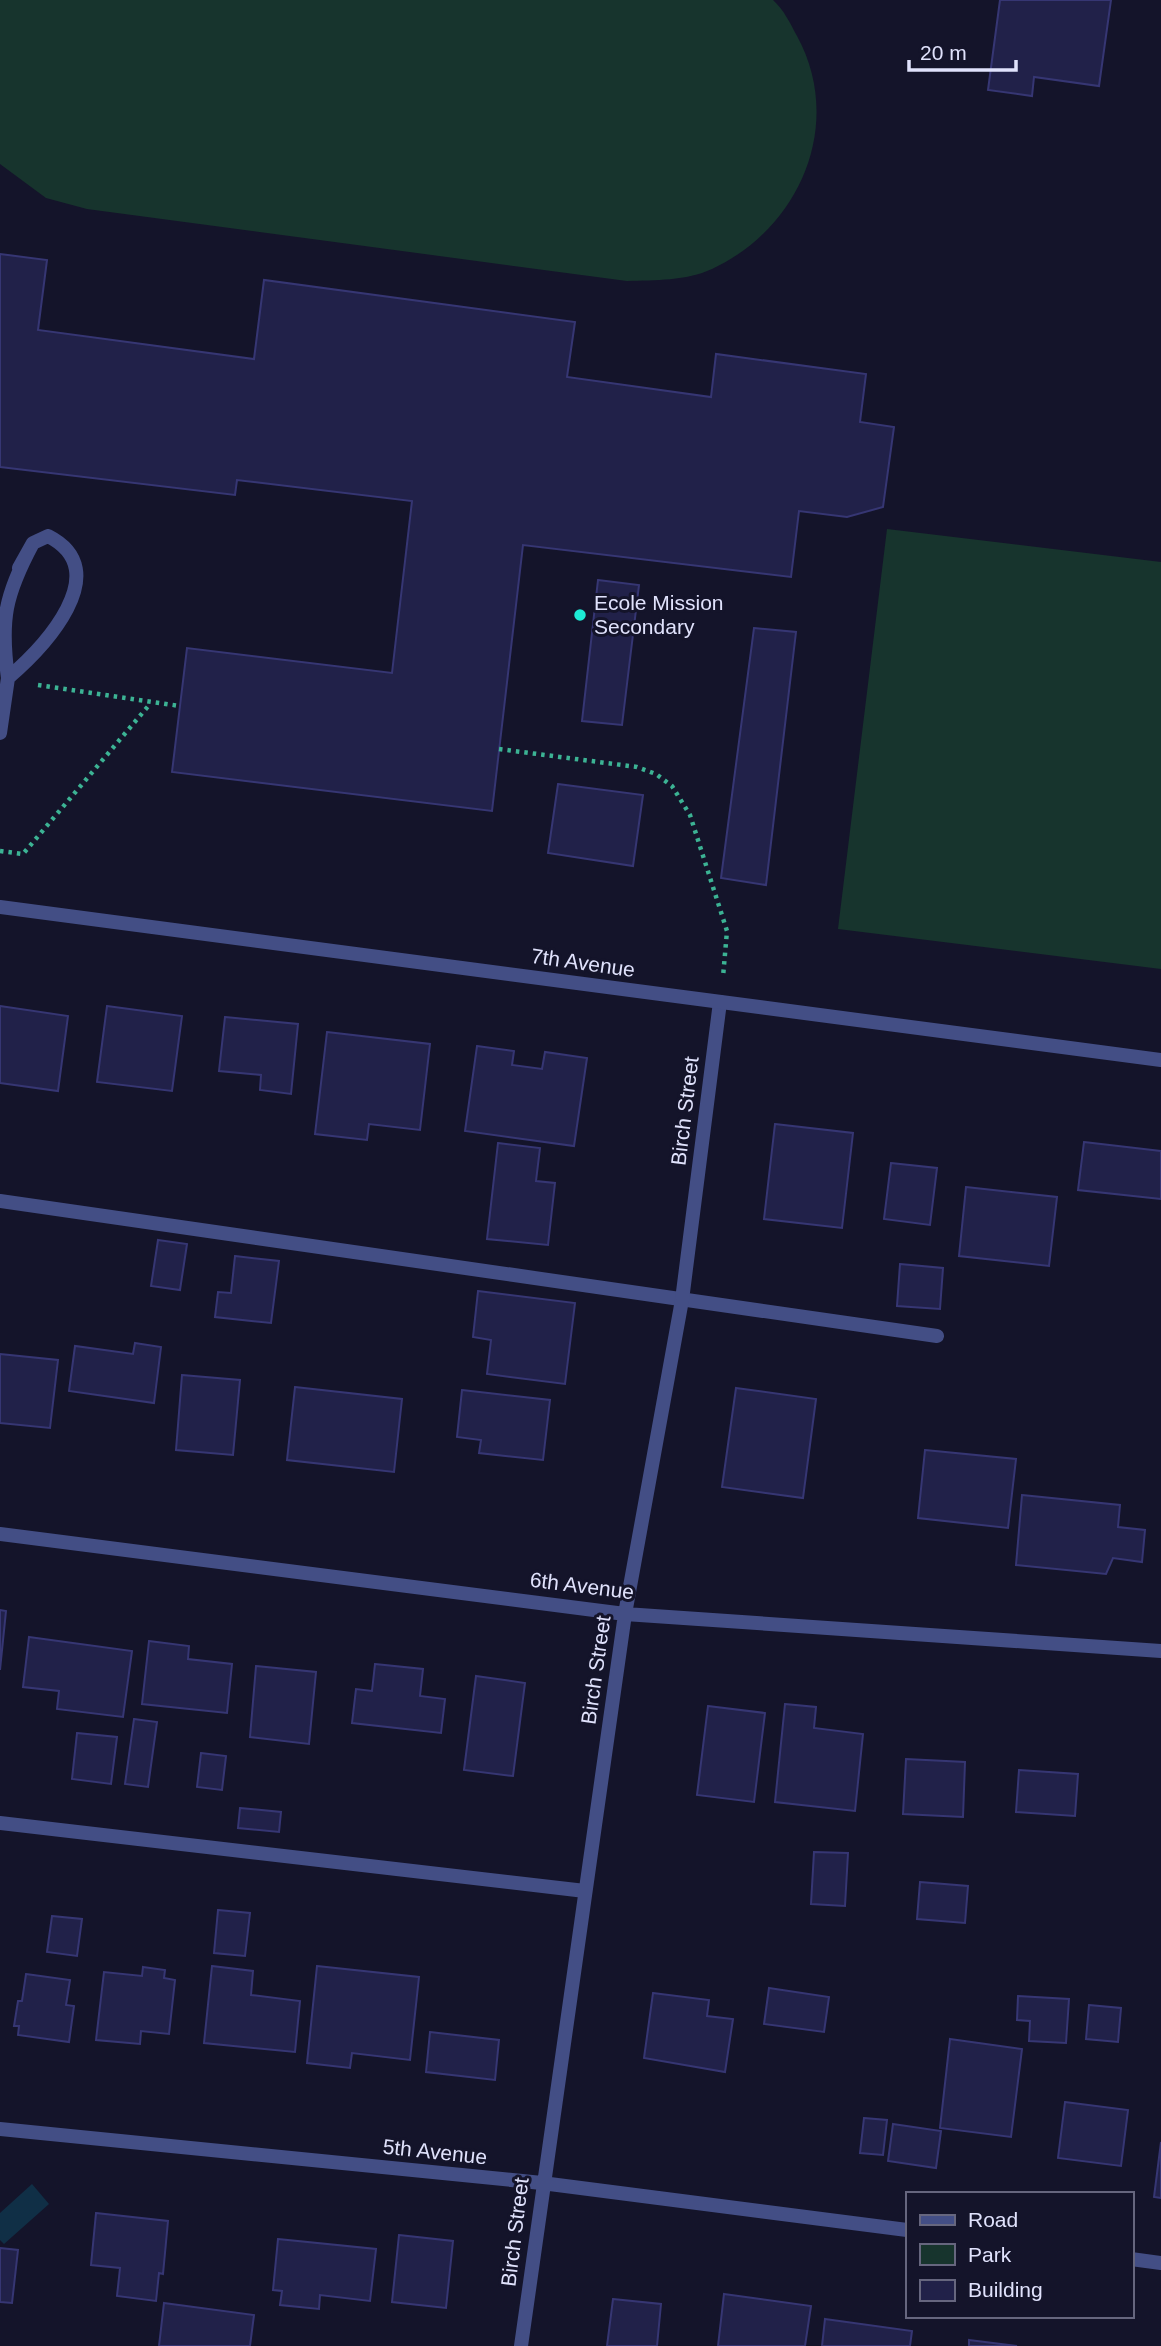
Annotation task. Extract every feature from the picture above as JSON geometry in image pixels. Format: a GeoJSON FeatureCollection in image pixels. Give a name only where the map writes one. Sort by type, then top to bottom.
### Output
{"type":"FeatureCollection","features":[{"type":"Feature","properties":{"kind":"street"},"geometry":{"type":"LineString","coordinates":[[0,733],[8,678],[2,634],[12,586],[33,543],[48,536],[64,544],[74,561],[76,586],[67,610],[56,628],[41,648],[8,678]]}},
{"type":"Feature","properties":{"kind":"street","name":"7th Avenue"},"geometry":{"type":"LineString","coordinates":[[0,907],[1161,1060]]}},
{"type":"Feature","properties":{"kind":"street","name":"Birch Street"},"geometry":{"type":"LineString","coordinates":[[521,2346],[542,2183],[625,1614],[682,1300],[720,1002]]}},
{"type":"Feature","properties":{"kind":"street"},"geometry":{"type":"LineString","coordinates":[[0,1201],[937,1336]]}},
{"type":"Feature","properties":{"kind":"street","name":"6th Avenue"},"geometry":{"type":"LineString","coordinates":[[0,1534],[625,1614],[1161,1651]]}},
{"type":"Feature","properties":{"kind":"street"},"geometry":{"type":"LineString","coordinates":[[0,1823],[585,1891]]}},
{"type":"Feature","properties":{"kind":"street","name":"5th Avenue"},"geometry":{"type":"LineString","coordinates":[[0,2129],[542,2183],[906,2231]]}},
{"type":"Feature","properties":{"kind":"street"},"geometry":{"type":"LineString","coordinates":[[1133,2259],[1161,2263]]}},
{"type":"Feature","properties":{"kind":"path"},"geometry":{"type":"LineString","coordinates":[[38,685],[150,704],[180,706]]}},
{"type":"Feature","properties":{"kind":"path"},"geometry":{"type":"LineString","coordinates":[[0,851],[23,854],[150,704]]}},
{"type":"Feature","properties":{"kind":"path"},"geometry":{"type":"LineString","coordinates":[[499,749],[637,767],[656,774],[672,786],[690,815],[727,931],[720,1002]]}},
{"type":"Feature","properties":{"kind":"green space"},"geometry":{"type":"Polygon","coordinates":[[[0,0],[773,0],[792,26],[811,70],[816,104],[814,138],[806,170],[790,200],[769,228],[743,251],[712,269],[692,276],[670,279],[627,281],[87,209],[46,198],[0,164],[0,0]]]}},
{"type":"Feature","properties":{"kind":"green space"},"geometry":{"type":"Polygon","coordinates":[[[887,529],[1161,562],[1161,969],[838,929],[887,529]]]}},
{"type":"Feature","properties":{"kind":"water"},"geometry":{"type":"Polygon","coordinates":[[[32,2184],[49,2204],[4,2244],[0,2240],[0,2213],[32,2184]]]}},
{"type":"Feature","properties":{"kind":"building"},"geometry":{"type":"Polygon","coordinates":[[[1000,0],[1111,0],[1099,86],[1034,77],[1032,96],[988,90],[1000,0]]]}},
{"type":"Feature","properties":{"kind":"building"},"geometry":{"type":"Polygon","coordinates":[[[0,254],[47,260],[38,330],[254,359],[264,280],[575,322],[567,377],[711,397],[716,354],[866,374],[860,422],[894,427],[883,507],[847,517],[799,511],[791,577],[523,545],[492,811],[172,772],[187,648],[392,673],[412,501],[237,480],[235,495],[0,467],[0,254]]]}},
{"type":"Feature","properties":{"kind":"building"},"geometry":{"type":"Polygon","coordinates":[[[598,580],[639,585],[622,725],[582,721],[598,580]]]}},
{"type":"Feature","properties":{"kind":"building"},"geometry":{"type":"Polygon","coordinates":[[[754,628],[796,632],[766,885],[721,878],[754,628]]]}},
{"type":"Feature","properties":{"kind":"building"},"geometry":{"type":"Polygon","coordinates":[[[558,784],[643,795],[633,866],[548,853],[558,784]]]}},
{"type":"Feature","properties":{"kind":"building"},"geometry":{"type":"Polygon","coordinates":[[[0,1006],[68,1016],[58,1091],[0,1083],[0,1006]]]}},
{"type":"Feature","properties":{"kind":"building"},"geometry":{"type":"Polygon","coordinates":[[[107,1006],[182,1016],[172,1091],[97,1082],[107,1006]]]}},
{"type":"Feature","properties":{"kind":"building"},"geometry":{"type":"Polygon","coordinates":[[[225,1017],[298,1024],[291,1094],[260,1090],[261,1075],[219,1071],[225,1017]]]}},
{"type":"Feature","properties":{"kind":"building"},"geometry":{"type":"Polygon","coordinates":[[[327,1032],[430,1044],[420,1130],[369,1124],[367,1140],[315,1134],[327,1032]]]}},
{"type":"Feature","properties":{"kind":"building"},"geometry":{"type":"Polygon","coordinates":[[[477,1046],[514,1051],[512,1065],[542,1069],[545,1052],[587,1058],[574,1146],[465,1131],[477,1046]]]}},
{"type":"Feature","properties":{"kind":"building"},"geometry":{"type":"Polygon","coordinates":[[[775,1124],[853,1133],[842,1228],[764,1219],[775,1124]]]}},
{"type":"Feature","properties":{"kind":"building"},"geometry":{"type":"Polygon","coordinates":[[[1084,1142],[1161,1151],[1161,1199],[1078,1190],[1084,1142]]]}},
{"type":"Feature","properties":{"kind":"building"},"geometry":{"type":"Polygon","coordinates":[[[498,1143],[540,1148],[536,1181],[555,1183],[548,1245],[487,1239],[498,1143]]]}},
{"type":"Feature","properties":{"kind":"building"},"geometry":{"type":"Polygon","coordinates":[[[891,1163],[937,1168],[930,1225],[884,1219],[891,1163]]]}},
{"type":"Feature","properties":{"kind":"building"},"geometry":{"type":"Polygon","coordinates":[[[966,1187],[1057,1197],[1049,1266],[959,1256],[966,1187]]]}},
{"type":"Feature","properties":{"kind":"building"},"geometry":{"type":"Polygon","coordinates":[[[158,1240],[187,1244],[180,1290],[151,1286],[158,1240]]]}},
{"type":"Feature","properties":{"kind":"building"},"geometry":{"type":"Polygon","coordinates":[[[235,1256],[279,1261],[271,1323],[215,1317],[218,1292],[231,1293],[235,1256]]]}},
{"type":"Feature","properties":{"kind":"building"},"geometry":{"type":"Polygon","coordinates":[[[900,1264],[943,1268],[940,1309],[897,1306],[900,1264]]]}},
{"type":"Feature","properties":{"kind":"building"},"geometry":{"type":"Polygon","coordinates":[[[478,1291],[575,1303],[565,1384],[487,1374],[491,1340],[473,1337],[478,1291]]]}},
{"type":"Feature","properties":{"kind":"building"},"geometry":{"type":"Polygon","coordinates":[[[135,1343],[161,1347],[154,1403],[69,1391],[75,1346],[133,1354],[135,1343]]]}},
{"type":"Feature","properties":{"kind":"building"},"geometry":{"type":"Polygon","coordinates":[[[0,1354],[58,1360],[50,1428],[0,1423],[0,1354]]]}},
{"type":"Feature","properties":{"kind":"building"},"geometry":{"type":"Polygon","coordinates":[[[182,1375],[240,1380],[233,1455],[176,1450],[182,1375]]]}},
{"type":"Feature","properties":{"kind":"building"},"geometry":{"type":"Polygon","coordinates":[[[295,1387],[402,1399],[394,1472],[287,1460],[295,1387]]]}},
{"type":"Feature","properties":{"kind":"building"},"geometry":{"type":"Polygon","coordinates":[[[736,1388],[816,1399],[803,1498],[722,1487],[736,1388]]]}},
{"type":"Feature","properties":{"kind":"building"},"geometry":{"type":"Polygon","coordinates":[[[462,1390],[550,1400],[543,1460],[479,1453],[481,1440],[457,1437],[462,1390]]]}},
{"type":"Feature","properties":{"kind":"building"},"geometry":{"type":"Polygon","coordinates":[[[925,1450],[1016,1459],[1008,1528],[918,1518],[925,1450]]]}},
{"type":"Feature","properties":{"kind":"building"},"geometry":{"type":"Polygon","coordinates":[[[1022,1495],[1120,1505],[1118,1527],[1145,1530],[1142,1562],[1113,1558],[1106,1574],[1016,1565],[1022,1495]]]}},
{"type":"Feature","properties":{"kind":"building"},"geometry":{"type":"Polygon","coordinates":[[[0,1610],[6,1611],[0,1670],[0,1610]]]}},
{"type":"Feature","properties":{"kind":"building"},"geometry":{"type":"Polygon","coordinates":[[[29,1637],[132,1651],[123,1717],[57,1709],[59,1691],[23,1687],[29,1637]]]}},
{"type":"Feature","properties":{"kind":"building"},"geometry":{"type":"Polygon","coordinates":[[[149,1641],[189,1646],[188,1659],[232,1664],[227,1713],[142,1704],[149,1641]]]}},
{"type":"Feature","properties":{"kind":"building"},"geometry":{"type":"Polygon","coordinates":[[[375,1664],[423,1669],[420,1696],[445,1699],[441,1733],[352,1723],[356,1689],[372,1691],[375,1664]]]}},
{"type":"Feature","properties":{"kind":"building"},"geometry":{"type":"Polygon","coordinates":[[[256,1666],[316,1672],[309,1744],[250,1737],[256,1666]]]}},
{"type":"Feature","properties":{"kind":"building"},"geometry":{"type":"Polygon","coordinates":[[[476,1676],[525,1683],[513,1776],[464,1770],[476,1676]]]}},
{"type":"Feature","properties":{"kind":"building"},"geometry":{"type":"Polygon","coordinates":[[[785,1704],[816,1707],[814,1728],[863,1734],[855,1811],[775,1802],[785,1704]]]}},
{"type":"Feature","properties":{"kind":"building"},"geometry":{"type":"Polygon","coordinates":[[[708,1706],[765,1713],[754,1802],[697,1795],[708,1706]]]}},
{"type":"Feature","properties":{"kind":"building"},"geometry":{"type":"Polygon","coordinates":[[[134,1719],[157,1722],[148,1787],[125,1784],[134,1719]]]}},
{"type":"Feature","properties":{"kind":"building"},"geometry":{"type":"Polygon","coordinates":[[[77,1733],[117,1737],[111,1784],[72,1779],[77,1733]]]}},
{"type":"Feature","properties":{"kind":"building"},"geometry":{"type":"Polygon","coordinates":[[[201,1753],[226,1756],[222,1790],[197,1787],[201,1753]]]}},
{"type":"Feature","properties":{"kind":"building"},"geometry":{"type":"Polygon","coordinates":[[[906,1759],[965,1762],[963,1817],[903,1814],[906,1759]]]}},
{"type":"Feature","properties":{"kind":"building"},"geometry":{"type":"Polygon","coordinates":[[[1019,1770],[1078,1774],[1075,1816],[1016,1812],[1019,1770]]]}},
{"type":"Feature","properties":{"kind":"building"},"geometry":{"type":"Polygon","coordinates":[[[240,1808],[281,1812],[279,1832],[238,1828],[240,1808]]]}},
{"type":"Feature","properties":{"kind":"building"},"geometry":{"type":"Polygon","coordinates":[[[814,1852],[848,1853],[845,1906],[811,1904],[814,1852]]]}},
{"type":"Feature","properties":{"kind":"building"},"geometry":{"type":"Polygon","coordinates":[[[920,1882],[968,1886],[965,1923],[917,1919],[920,1882]]]}},
{"type":"Feature","properties":{"kind":"building"},"geometry":{"type":"Polygon","coordinates":[[[218,1910],[250,1913],[245,1956],[214,1953],[218,1910]]]}},
{"type":"Feature","properties":{"kind":"building"},"geometry":{"type":"Polygon","coordinates":[[[52,1916],[82,1919],[77,1956],[47,1952],[52,1916]]]}},
{"type":"Feature","properties":{"kind":"building"},"geometry":{"type":"Polygon","coordinates":[[[212,1966],[253,1971],[251,1995],[300,2001],[295,2052],[204,2043],[212,1966]]]}},
{"type":"Feature","properties":{"kind":"building"},"geometry":{"type":"Polygon","coordinates":[[[317,1966],[419,1977],[410,2060],[352,2053],[350,2068],[307,2063],[317,1966]]]}},
{"type":"Feature","properties":{"kind":"building"},"geometry":{"type":"Polygon","coordinates":[[[143,1967],[165,1970],[164,1978],[175,1980],[169,2034],[141,2031],[140,2044],[96,2040],[104,1972],[142,1976],[143,1967]]]}},
{"type":"Feature","properties":{"kind":"building"},"geometry":{"type":"Polygon","coordinates":[[[26,1974],[70,1980],[66,2005],[74,2006],[69,2042],[18,2035],[19,2026],[14,2026],[18,2001],[22,2001],[26,1974]]]}},
{"type":"Feature","properties":{"kind":"building"},"geometry":{"type":"Polygon","coordinates":[[[769,1988],[829,1997],[824,2032],[764,2024],[769,1988]]]}},
{"type":"Feature","properties":{"kind":"building"},"geometry":{"type":"Polygon","coordinates":[[[653,1993],[709,2000],[707,2016],[733,2019],[725,2072],[644,2058],[653,1993]]]}},
{"type":"Feature","properties":{"kind":"building"},"geometry":{"type":"Polygon","coordinates":[[[1018,1996],[1069,1999],[1066,2043],[1029,2041],[1030,2021],[1017,2020],[1018,1996]]]}},
{"type":"Feature","properties":{"kind":"building"},"geometry":{"type":"Polygon","coordinates":[[[1089,2005],[1121,2008],[1118,2042],[1086,2039],[1089,2005]]]}},
{"type":"Feature","properties":{"kind":"building"},"geometry":{"type":"Polygon","coordinates":[[[430,2032],[499,2040],[495,2080],[426,2072],[430,2032]]]}},
{"type":"Feature","properties":{"kind":"building"},"geometry":{"type":"Polygon","coordinates":[[[950,2039],[1022,2049],[1011,2137],[940,2128],[950,2039]]]}},
{"type":"Feature","properties":{"kind":"building"},"geometry":{"type":"Polygon","coordinates":[[[1065,2102],[1128,2110],[1121,2166],[1058,2158],[1065,2102]]]}},
{"type":"Feature","properties":{"kind":"building"},"geometry":{"type":"Polygon","coordinates":[[[864,2118],[887,2120],[883,2155],[860,2153],[864,2118]]]}},
{"type":"Feature","properties":{"kind":"building"},"geometry":{"type":"Polygon","coordinates":[[[893,2124],[941,2131],[936,2168],[888,2161],[893,2124]]]}},
{"type":"Feature","properties":{"kind":"building"},"geometry":{"type":"Polygon","coordinates":[[[1161,2142],[1161,2198],[1154,2197],[1161,2142]]]}},
{"type":"Feature","properties":{"kind":"building"},"geometry":{"type":"Polygon","coordinates":[[[96,2213],[168,2221],[163,2274],[159,2273],[156,2301],[117,2296],[120,2268],[91,2265],[96,2213]]]}},
{"type":"Feature","properties":{"kind":"building"},"geometry":{"type":"Polygon","coordinates":[[[399,2235],[453,2241],[446,2308],[392,2302],[399,2235]]]}},
{"type":"Feature","properties":{"kind":"building"},"geometry":{"type":"Polygon","coordinates":[[[278,2239],[376,2249],[370,2301],[320,2295],[319,2309],[280,2305],[282,2291],[273,2290],[278,2239]]]}},
{"type":"Feature","properties":{"kind":"building"},"geometry":{"type":"Polygon","coordinates":[[[0,2248],[18,2250],[12,2303],[0,2302],[0,2248]]]}},
{"type":"Feature","properties":{"kind":"building"},"geometry":{"type":"Polygon","coordinates":[[[724,2294],[811,2306],[805,2346],[718,2346],[724,2294]]]}},
{"type":"Feature","properties":{"kind":"building"},"geometry":{"type":"Polygon","coordinates":[[[613,2299],[661,2304],[657,2346],[607,2346],[613,2299]]]}},
{"type":"Feature","properties":{"kind":"building"},"geometry":{"type":"Polygon","coordinates":[[[164,2303],[254,2315],[250,2346],[159,2346],[164,2303]]]}},
{"type":"Feature","properties":{"kind":"building"},"geometry":{"type":"Polygon","coordinates":[[[825,2319],[912,2331],[910,2346],[822,2346],[825,2319]]]}},
{"type":"Feature","properties":{"kind":"building"},"geometry":{"type":"Polygon","coordinates":[[[969,2340],[1017,2346],[969,2346],[969,2340]]]}},
{"type":"Feature","properties":{"kind":"place","name":"Ecole Mission Secondary"},"geometry":{"type":"Point","coordinates":[580,615]}}]}
